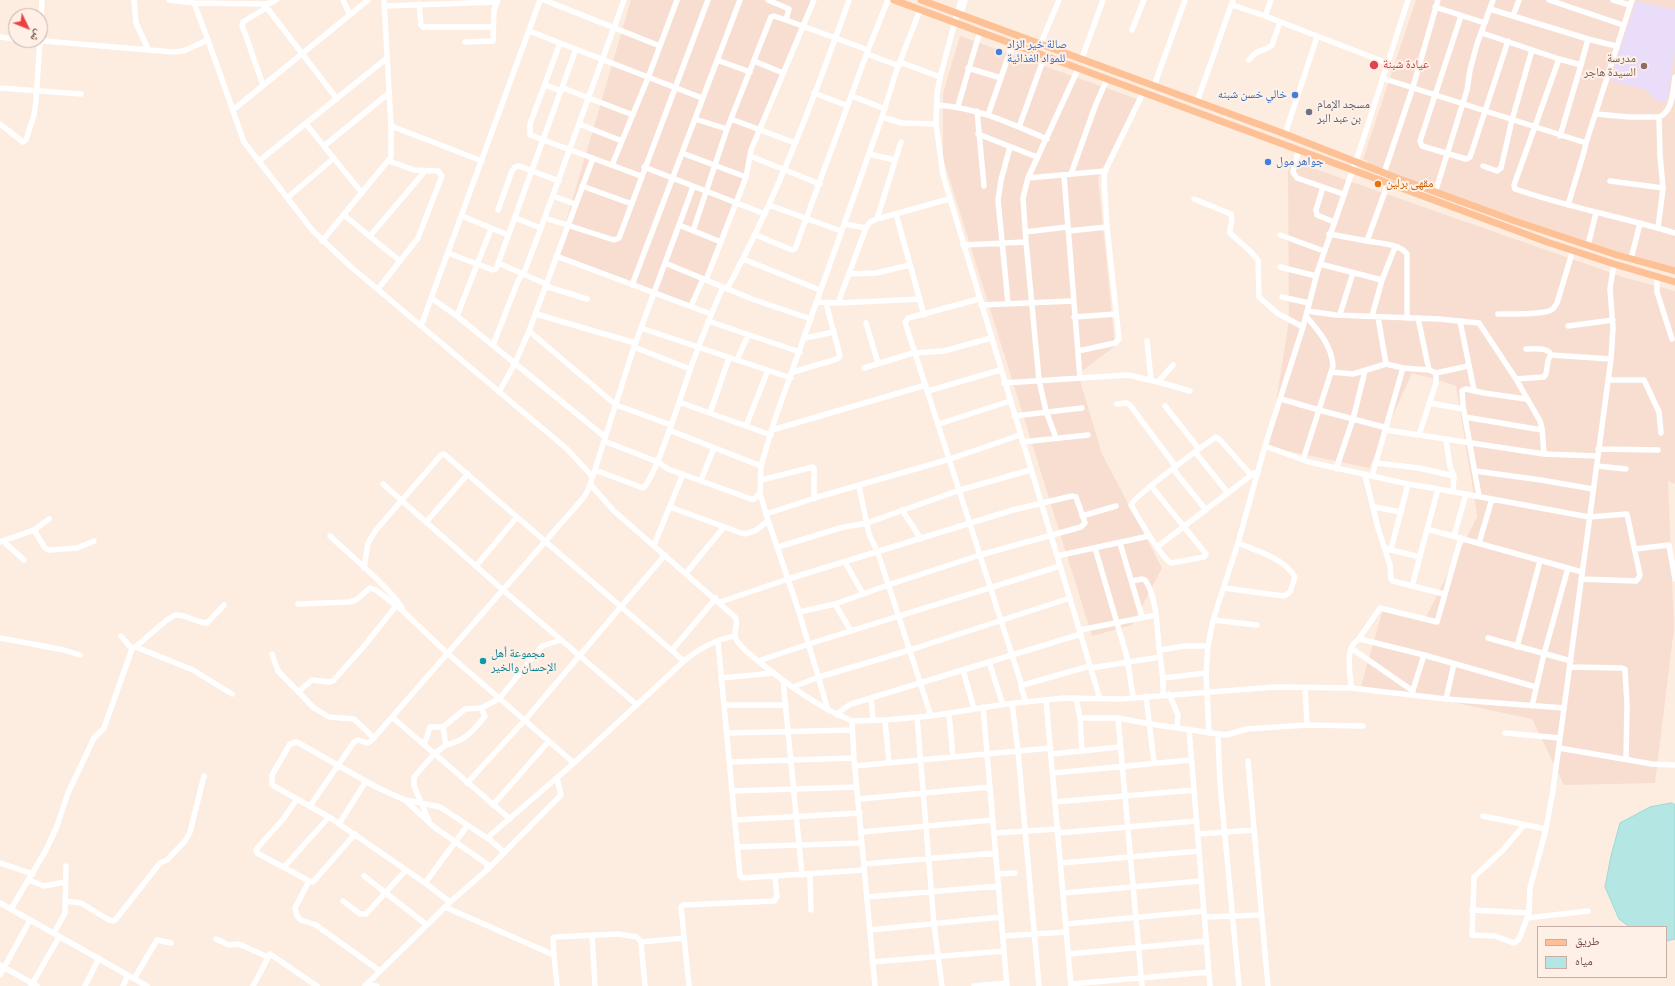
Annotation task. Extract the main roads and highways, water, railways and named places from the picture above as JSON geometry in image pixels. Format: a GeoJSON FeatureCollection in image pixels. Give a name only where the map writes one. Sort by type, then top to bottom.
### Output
{"type":"FeatureCollection","features":[{"type":"Feature","properties":{"kind":"main road"},"geometry":{"type":"LineString","coordinates":[[894,0],[955,24],[980,31],[1079,67],[1144,93],[1573,250],[1675,282]]}},
{"type":"Feature","properties":{"kind":"main road"},"geometry":{"type":"LineString","coordinates":[[921,0],[1082,58],[1356,161],[1384,174],[1515,222],[1588,246],[1675,270]]}},
{"type":"Feature","properties":{"kind":"water"},"geometry":{"type":"Polygon","coordinates":[[[1672,803],[1675,805],[1675,939],[1667,941],[1667,926],[1629,926],[1619,919],[1605,887],[1611,856],[1620,823],[1650,807],[1672,803]]]}},
{"type":"Feature","properties":{"kind":"place","name":"صالة خير الزاد للمواد الغذائية"},"geometry":{"type":"Point","coordinates":[999,52]}},
{"type":"Feature","properties":{"kind":"place","name":"عيادة شبنة"},"geometry":{"type":"Point","coordinates":[1374,65]}},
{"type":"Feature","properties":{"kind":"place","name":"مدرسة السيدة هاجر"},"geometry":{"type":"Point","coordinates":[1644,66]}},
{"type":"Feature","properties":{"kind":"place","name":"خالي خسن شبنه"},"geometry":{"type":"Point","coordinates":[1295,95]}},
{"type":"Feature","properties":{"kind":"place","name":"مسجد الإمام بن عبد البر"},"geometry":{"type":"Point","coordinates":[1309,112]}},
{"type":"Feature","properties":{"kind":"place","name":"جواهر مول"},"geometry":{"type":"Point","coordinates":[1268,162]}},
{"type":"Feature","properties":{"kind":"place","name":"مقهى برلين"},"geometry":{"type":"Point","coordinates":[1378,184]}},
{"type":"Feature","properties":{"kind":"place","name":"مجموعة أهل الإحسان والخير"},"geometry":{"type":"Point","coordinates":[483,661]}}]}
